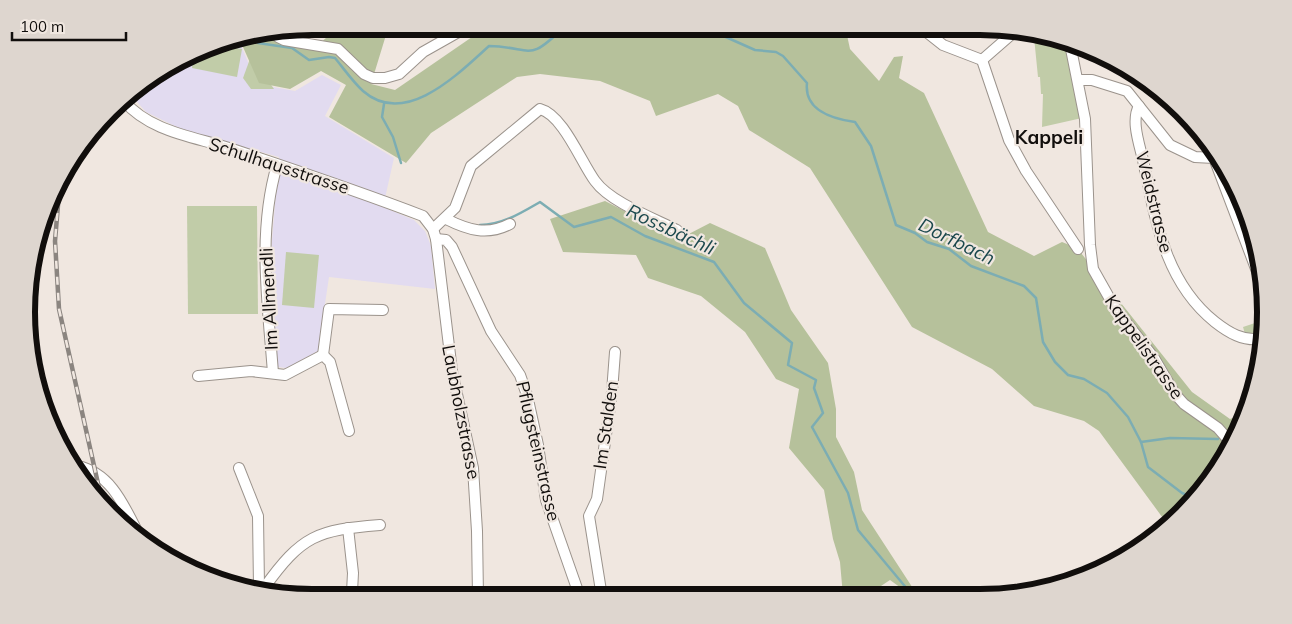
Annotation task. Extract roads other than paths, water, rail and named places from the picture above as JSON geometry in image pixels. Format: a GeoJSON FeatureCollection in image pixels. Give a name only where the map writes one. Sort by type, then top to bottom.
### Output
{"type":"FeatureCollection","features":[{"type":"Feature","properties":{"kind":"street"},"geometry":{"type":"LineString","coordinates":[[278,37],[284,40],[338,49],[364,74],[378,79],[399,74],[423,52],[453,35]]}},
{"type":"Feature","properties":{"kind":"street"},"geometry":{"type":"LineString","coordinates":[[930,35],[943,45],[982,60]]}},
{"type":"Feature","properties":{"kind":"street"},"geometry":{"type":"LineString","coordinates":[[982,60],[1009,37]]}},
{"type":"Feature","properties":{"kind":"street"},"geometry":{"type":"LineString","coordinates":[[1072,51],[1079,80],[1092,80],[1122,88],[1130,94],[1170,145],[1196,157],[1210,158]]}},
{"type":"Feature","properties":{"kind":"street"},"geometry":{"type":"LineString","coordinates":[[982,60],[1009,140],[1026,170],[1078,249]]}},
{"type":"Feature","properties":{"kind":"street","name":"Kappelistrasse"},"geometry":{"type":"LineString","coordinates":[[1079,80],[1085,119],[1091,261],[1104,290],[1154,358],[1175,394],[1184,404],[1218,428],[1227,438]]}},
{"type":"Feature","properties":{"kind":"street","name":"Schulhausstrasse"},"geometry":{"type":"LineString","coordinates":[[128,105],[137,114],[166,129],[338,184],[423,216],[435,234]]}},
{"type":"Feature","properties":{"kind":"street","name":"Weidstrasse"},"geometry":{"type":"LineString","coordinates":[[1138,106],[1135,118],[1142,154],[1160,234],[1170,266],[1186,292],[1210,318],[1232,334],[1248,339],[1256,339]]}},
{"type":"Feature","properties":{"kind":"street"},"geometry":{"type":"LineString","coordinates":[[435,234],[455,208],[471,166],[540,109],[548,111],[560,126],[596,182],[608,194],[677,230]]}},
{"type":"Feature","properties":{"kind":"street","name":"Im Allmendli"},"geometry":{"type":"LineString","coordinates":[[273,373],[264,266],[272,183],[277,165]]}},
{"type":"Feature","properties":{"kind":"street"},"geometry":{"type":"LineString","coordinates":[[1220,174],[1252,258]]}},
{"type":"Feature","properties":{"kind":"street"},"geometry":{"type":"LineString","coordinates":[[446,219],[469,230],[500,229],[510,224]]}},
{"type":"Feature","properties":{"kind":"street","name":"Pflugsteinstrasse"},"geometry":{"type":"LineString","coordinates":[[435,234],[446,240],[452,247],[491,331],[520,375],[527,395],[538,446],[546,500],[577,589]]}},
{"type":"Feature","properties":{"kind":"street","name":"Laubholzstrasse"},"geometry":{"type":"LineString","coordinates":[[435,234],[452,371],[473,468],[478,589]]}},
{"type":"Feature","properties":{"kind":"street"},"geometry":{"type":"LineString","coordinates":[[350,431],[330,362],[323,355],[328,309],[382,310]]}},
{"type":"Feature","properties":{"kind":"street","name":"Im Stalden"},"geometry":{"type":"LineString","coordinates":[[597,499],[612,392],[615,352]]}},
{"type":"Feature","properties":{"kind":"street","name":"Im Allmendli"},"geometry":{"type":"LineString","coordinates":[[198,376],[251,372],[285,375],[323,355]]}},
{"type":"Feature","properties":{"kind":"street"},"geometry":{"type":"LineString","coordinates":[[83,468],[96,472],[108,482],[124,505],[133,524]]}},
{"type":"Feature","properties":{"kind":"street"},"geometry":{"type":"LineString","coordinates":[[239,468],[258,516],[259,584]]}},
{"type":"Feature","properties":{"kind":"street","name":"Pflugsteinstrasse"},"geometry":{"type":"LineString","coordinates":[[597,499],[589,516],[589,526],[601,589]]}},
{"type":"Feature","properties":{"kind":"street"},"geometry":{"type":"LineString","coordinates":[[266,585],[283,561],[298,546],[326,532],[380,525]]}},
{"type":"Feature","properties":{"kind":"street"},"geometry":{"type":"LineString","coordinates":[[348,528],[353,573],[352,589]]}},
{"type":"Feature","properties":{"kind":"waterway","name":"Dorfbach"},"geometry":{"type":"LineString","coordinates":[[257,40],[258,43],[292,48],[309,60],[335,58],[363,91],[379,101],[396,104],[430,93],[447,82],[489,46],[530,51],[543,45],[556,35]]}},
{"type":"Feature","properties":{"kind":"waterway","name":"Dorfbach"},"geometry":{"type":"LineString","coordinates":[[721,35],[755,50],[776,52],[783,56],[807,83],[807,92],[810,100],[821,112],[855,122],[871,146],[896,225],[915,233],[927,242],[949,249],[971,266],[1024,286],[1036,298],[1043,342],[1055,362],[1068,375],[1084,379],[1107,393],[1128,417],[1141,442],[1148,467],[1188,495]]}},
{"type":"Feature","properties":{"kind":"waterway","name":"Rossbächli"},"geometry":{"type":"LineString","coordinates":[[384,104],[382,117],[393,137],[401,163]]}},
{"type":"Feature","properties":{"kind":"waterway","name":"Rossbächli"},"geometry":{"type":"LineString","coordinates":[[480,225],[504,221],[540,202],[574,227],[611,217],[645,236],[714,262],[744,303],[792,343],[788,365],[816,380],[814,388],[823,413],[812,427],[848,493],[858,530],[907,589]]}},
{"type":"Feature","properties":{"kind":"waterway"},"geometry":{"type":"LineString","coordinates":[[1141,442],[1170,438],[1218,439]]}},
{"type":"Feature","properties":{"kind":"railway"},"geometry":{"type":"LineString","coordinates":[[58,201],[55,241],[59,309],[99,490]]}},
{"type":"Feature","properties":{"kind":"district","name":"Kappeli"},"geometry":{"type":"Point","coordinates":[1049,137]}}]}
